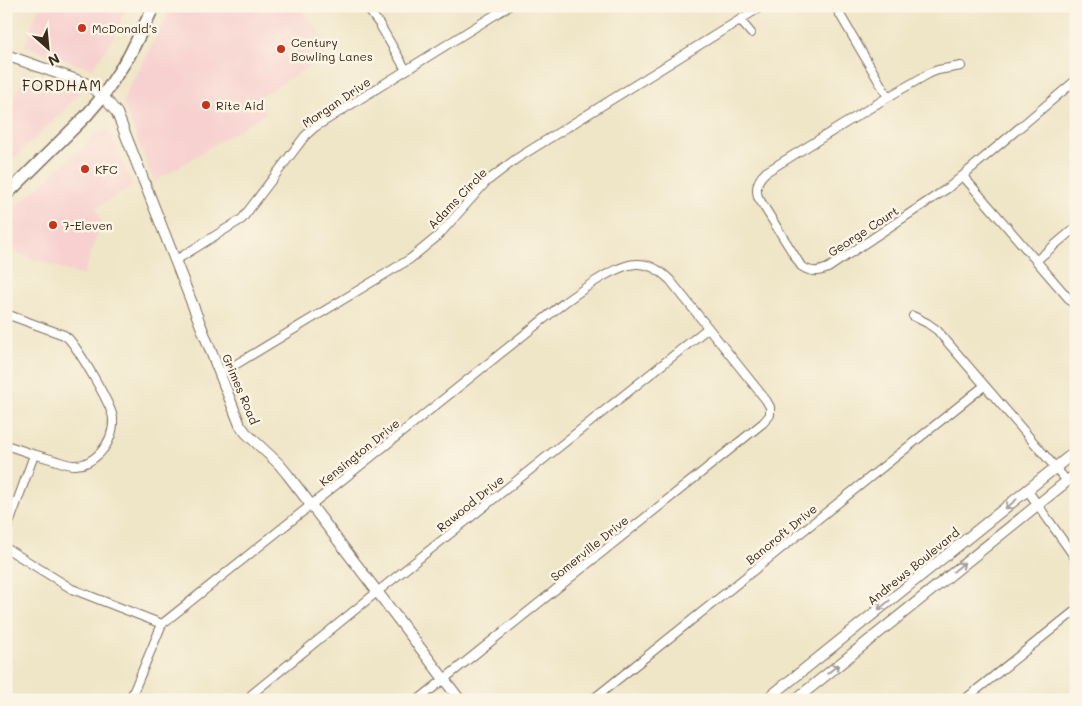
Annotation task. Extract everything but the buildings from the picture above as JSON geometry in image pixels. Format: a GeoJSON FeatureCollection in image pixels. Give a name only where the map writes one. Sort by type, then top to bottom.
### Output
{"type":"FeatureCollection","features":[{"type":"Feature","properties":{"kind":"main road"},"geometry":{"type":"LineString","coordinates":[[8,191],[86,116],[103,96],[125,62],[154,6]]}},
{"type":"Feature","properties":{"kind":"street"},"geometry":{"type":"LineString","coordinates":[[366,6],[380,25],[406,70]]}},
{"type":"Feature","properties":{"kind":"street","name":"Morgan Drive"},"geometry":{"type":"LineString","coordinates":[[176,260],[242,219],[305,136],[315,127],[509,6]]}},
{"type":"Feature","properties":{"kind":"street","name":"Adams Circle"},"geometry":{"type":"LineString","coordinates":[[220,374],[410,259],[438,236],[486,182],[516,158],[762,6]]}},
{"type":"Feature","properties":{"kind":"street"},"geometry":{"type":"LineString","coordinates":[[835,6],[888,97]]}},
{"type":"Feature","properties":{"kind":"street"},"geometry":{"type":"LineString","coordinates":[[740,20],[751,33]]}},
{"type":"Feature","properties":{"kind":"street","name":"Grimes Road"},"geometry":{"type":"LineString","coordinates":[[6,55],[85,83],[103,96],[117,113],[243,430],[279,464],[460,700]]}},
{"type":"Feature","properties":{"kind":"street","name":"George Court"},"geometry":{"type":"LineString","coordinates":[[961,66],[930,73],[766,172],[758,180],[757,192],[761,202],[801,266],[817,272],[828,268],[937,196],[1076,80]]}},
{"type":"Feature","properties":{"kind":"street"},"geometry":{"type":"LineString","coordinates":[[963,176],[1076,307]]}},
{"type":"Feature","properties":{"kind":"street"},"geometry":{"type":"LineString","coordinates":[[1036,260],[1076,227]]}},
{"type":"Feature","properties":{"kind":"street","name":"Kensington Drive"},"geometry":{"type":"LineString","coordinates":[[130,700],[162,624],[565,302],[618,269],[635,264],[643,264],[658,270],[670,280],[708,328]]}},
{"type":"Feature","properties":{"kind":"street"},"geometry":{"type":"LineString","coordinates":[[6,314],[52,330],[68,338],[112,412],[113,425],[109,441],[98,454],[92,460],[77,465],[70,465],[34,455],[6,445]]}},
{"type":"Feature","properties":{"kind":"street"},"geometry":{"type":"LineString","coordinates":[[913,316],[937,330],[1067,481]]}},
{"type":"Feature","properties":{"kind":"street","name":"Somerville Drive"},"geometry":{"type":"LineString","coordinates":[[418,700],[768,419],[770,407],[766,400],[708,328]]}},
{"type":"Feature","properties":{"kind":"street","name":"Rawood Drive"},"geometry":{"type":"LineString","coordinates":[[249,700],[252,694],[377,592],[708,328]]}},
{"type":"Feature","properties":{"kind":"street","name":"Bancroft Drive"},"geometry":{"type":"LineString","coordinates":[[592,700],[984,386]]}},
{"type":"Feature","properties":{"kind":"street","name":"Andrews Boulevard"},"geometry":{"type":"LineString","coordinates":[[766,700],[1076,452]]}},
{"type":"Feature","properties":{"kind":"street"},"geometry":{"type":"LineString","coordinates":[[6,532],[34,455]]}},
{"type":"Feature","properties":{"kind":"street"},"geometry":{"type":"LineString","coordinates":[[795,700],[1076,474]]}},
{"type":"Feature","properties":{"kind":"street"},"geometry":{"type":"LineString","coordinates":[[1028,490],[1076,559]]}},
{"type":"Feature","properties":{"kind":"street"},"geometry":{"type":"LineString","coordinates":[[6,548],[72,589],[162,624]]}},
{"type":"Feature","properties":{"kind":"street"},"geometry":{"type":"LineString","coordinates":[[964,700],[1076,610]]}},
{"type":"Feature","properties":{"kind":"shaded area"},"geometry":{"type":"Polygon","coordinates":[[[39,6],[48,8],[49,6],[126,7],[114,37],[92,69],[25,46],[39,6]]]}},
{"type":"Feature","properties":{"kind":"shaded area"},"geometry":{"type":"Polygon","coordinates":[[[172,6],[299,6],[333,51],[257,99],[266,113],[154,182],[123,103],[172,6]]]}},
{"type":"Feature","properties":{"kind":"shaded area"},"geometry":{"type":"Polygon","coordinates":[[[24,72],[81,91],[6,166],[6,122],[24,72]]]}},
{"type":"Feature","properties":{"kind":"shaded area"},"geometry":{"type":"Polygon","coordinates":[[[107,131],[112,136],[132,186],[96,208],[101,222],[83,276],[6,249],[6,216],[98,133],[107,131]]]}},
{"type":"Feature","properties":{"kind":"place","name":"McDonald's"},"geometry":{"type":"Point","coordinates":[82,28]}},
{"type":"Feature","properties":{"kind":"place","name":"Century Bowling Lanes"},"geometry":{"type":"Point","coordinates":[281,49]}},
{"type":"Feature","properties":{"kind":"place","name":"Rite Aid"},"geometry":{"type":"Point","coordinates":[206,105]}},
{"type":"Feature","properties":{"kind":"place","name":"KFC"},"geometry":{"type":"Point","coordinates":[85,169]}},
{"type":"Feature","properties":{"kind":"place","name":"7-Eleven"},"geometry":{"type":"Point","coordinates":[53,225]}},
{"type":"Feature","properties":{"kind":"district","name":"FORDHAM"},"geometry":{"type":"Point","coordinates":[62,85]}}]}
